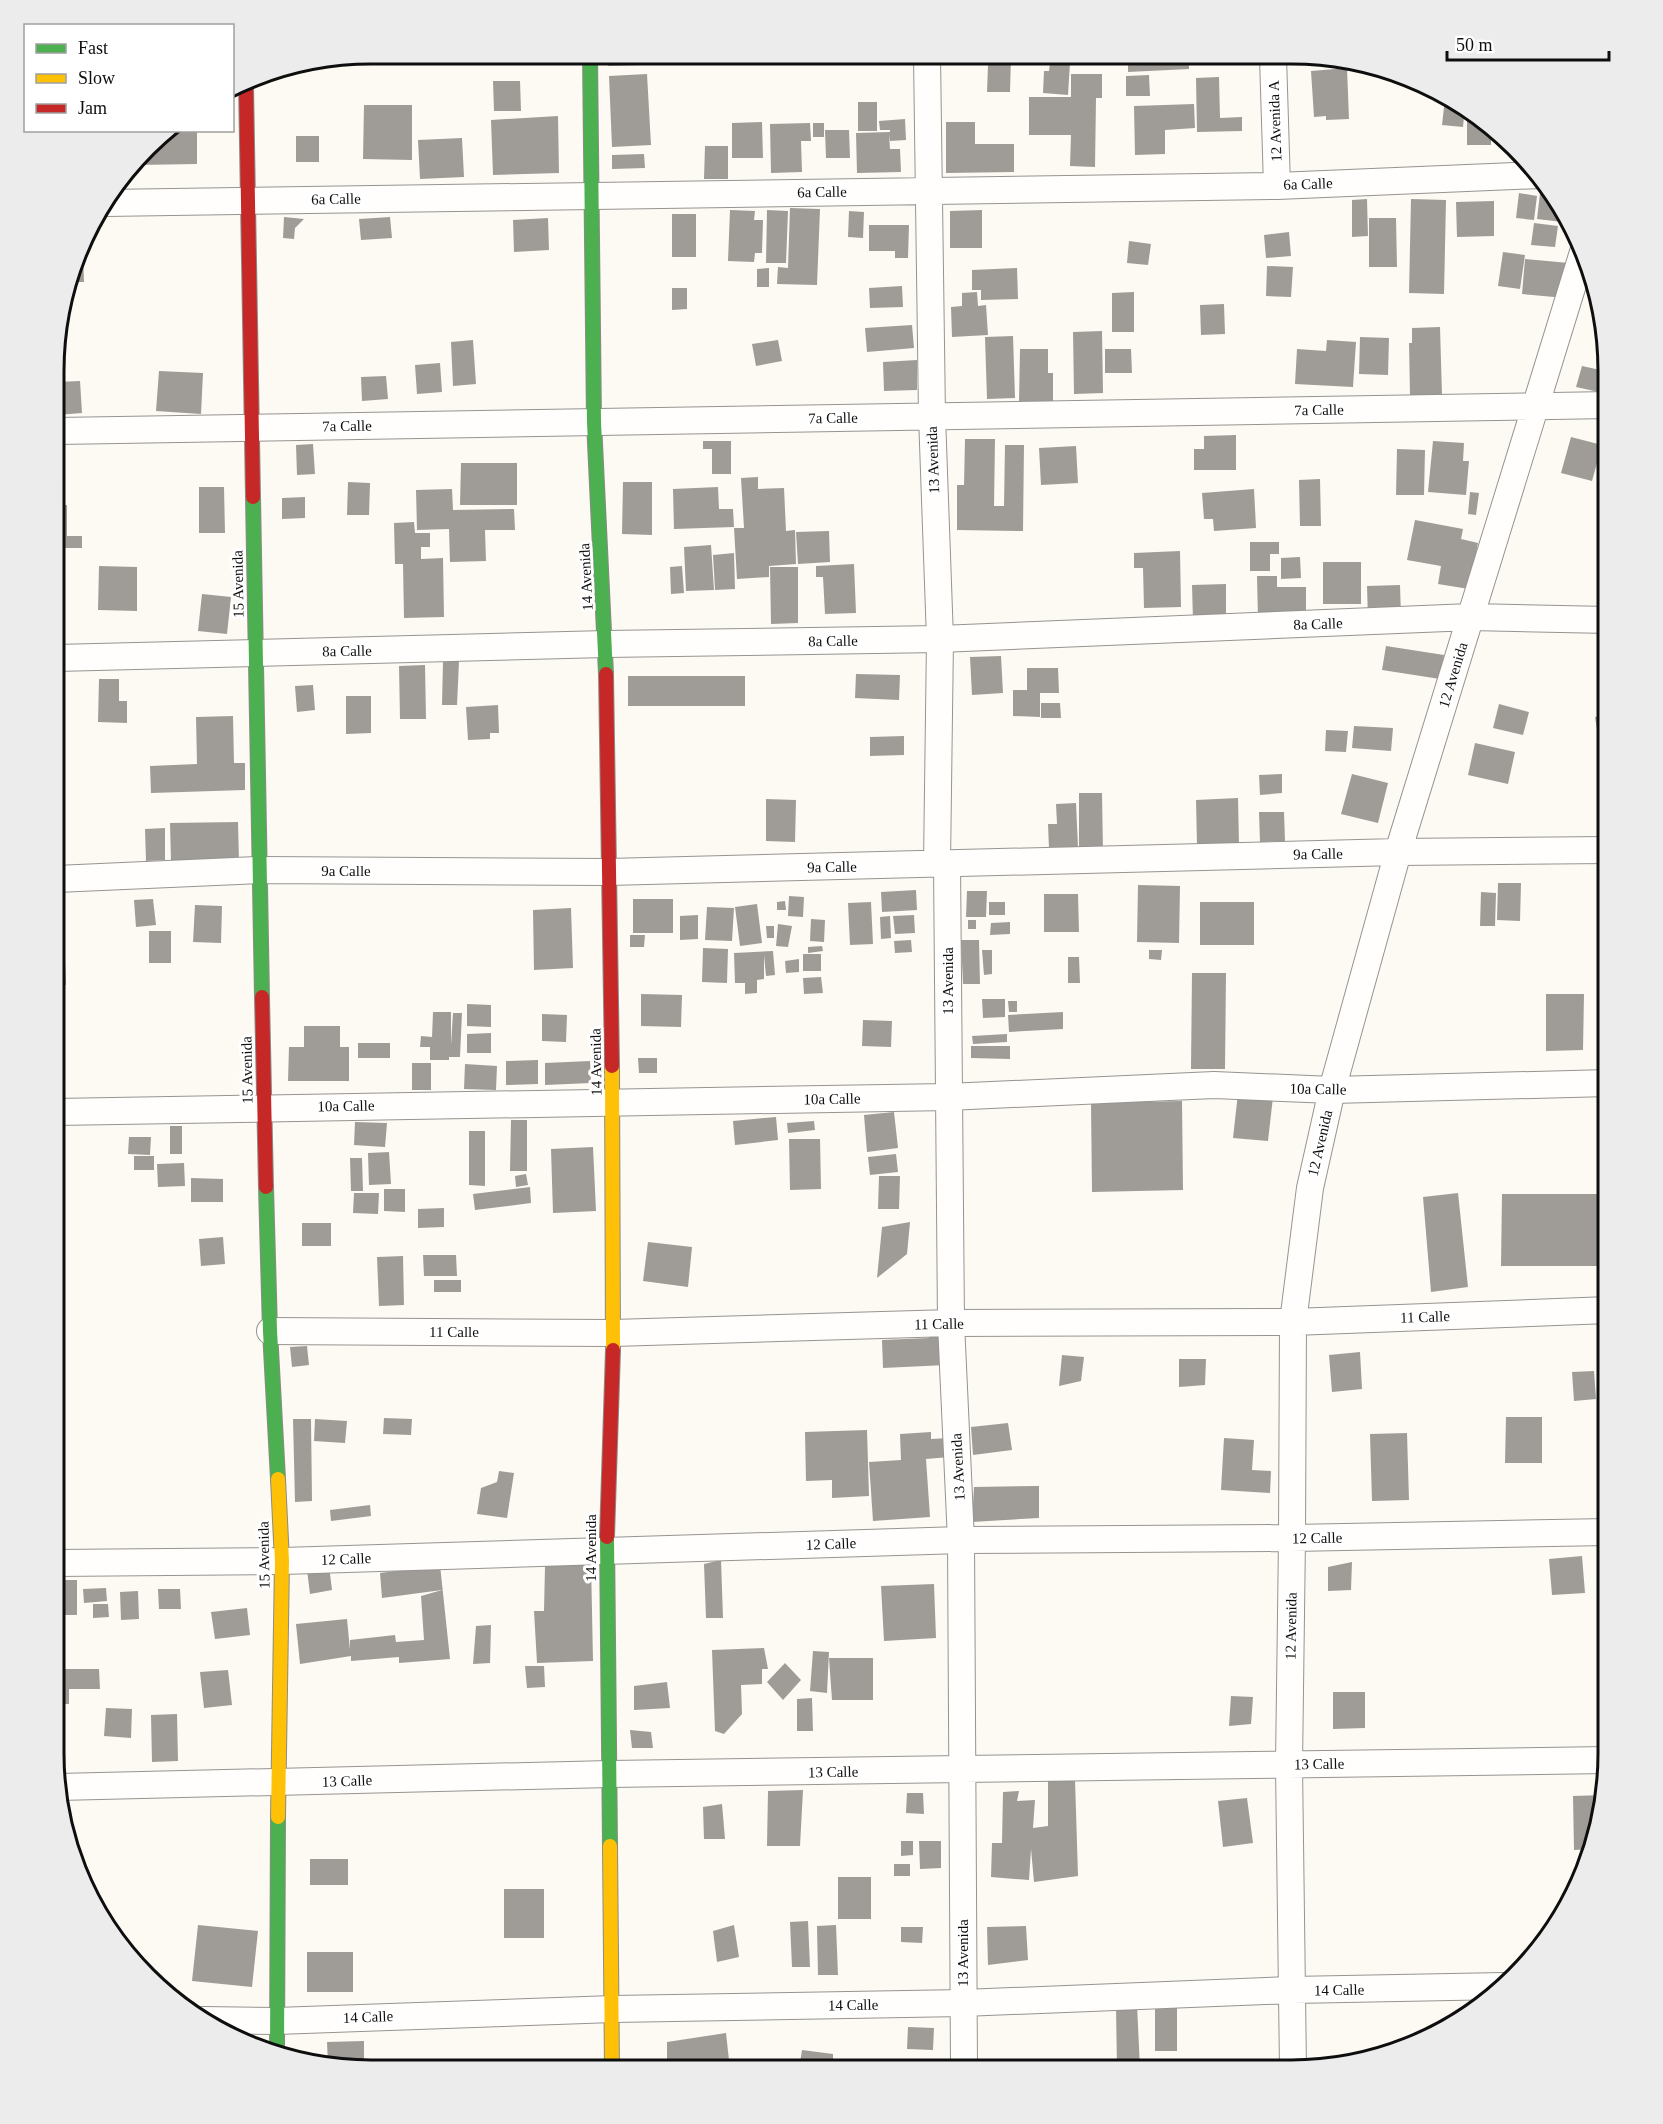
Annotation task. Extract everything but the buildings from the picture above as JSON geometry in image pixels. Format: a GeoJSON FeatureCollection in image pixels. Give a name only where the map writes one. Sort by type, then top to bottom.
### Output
{"type":"FeatureCollection","features":[{"type":"Feature","properties":{"kind":"street","name":"14 Avenida"},"geometry":{"type":"LineString","coordinates":[[590,64],[594,422],[606,644],[613,1102],[613,1333],[607,1551],[612,2060]]}},
{"type":"Feature","properties":{"kind":"street","name":"13 Avenida"},"geometry":{"type":"LineString","coordinates":[[927,64],[932,416],[940,639],[951,1323],[961,1540],[964,2060]]}},
{"type":"Feature","properties":{"kind":"street","name":"12 Avenida A"},"geometry":{"type":"LineString","coordinates":[[1273,64],[1277,186]]}},
{"type":"Feature","properties":{"kind":"street","name":"15 Avenida"},"geometry":{"type":"LineString","coordinates":[[246,91],[264,1107],[270,1331],[282,1561],[277,2044]]}},
{"type":"Feature","properties":{"kind":"street","name":"6a Calle"},"geometry":{"type":"LineString","coordinates":[[115,202],[1277,186],[1527,176]]}},
{"type":"Feature","properties":{"kind":"street","name":"12 Avenida"},"geometry":{"type":"LineString","coordinates":[[1293,2060],[1289,1765],[1293,1322],[1310,1188],[1332,1090],[1398,852],[1579,265]]}},
{"type":"Feature","properties":{"kind":"street","name":"7a Calle"},"geometry":{"type":"LineString","coordinates":[[64,430],[1598,405]]}},
{"type":"Feature","properties":{"kind":"street","name":"8a Calle"},"geometry":{"type":"LineString","coordinates":[[64,658],[606,644],[940,639],[1471,617],[1598,620]]}},
{"type":"Feature","properties":{"kind":"street","name":"9a Calle"},"geometry":{"type":"LineString","coordinates":[[64,879],[259,870],[608,872],[1398,852],[1598,850]]}},
{"type":"Feature","properties":{"kind":"street","name":"10a Calle"},"geometry":{"type":"LineString","coordinates":[[64,1112],[948,1097],[1214,1085],[1332,1090],[1598,1083]]}},
{"type":"Feature","properties":{"kind":"street","name":"11 Calle"},"geometry":{"type":"LineString","coordinates":[[270,1331],[613,1333],[951,1323],[1293,1322],[1598,1310]]}},
{"type":"Feature","properties":{"kind":"street","name":"12 Calle"},"geometry":{"type":"LineString","coordinates":[[64,1563],[282,1561],[961,1540],[1292,1538],[1598,1532]]}},
{"type":"Feature","properties":{"kind":"street","name":"13 Calle"},"geometry":{"type":"LineString","coordinates":[[66,1787],[610,1774],[1598,1760]]}},
{"type":"Feature","properties":{"kind":"street","name":"14 Calle"},"geometry":{"type":"LineString","coordinates":[[222,2020],[276,2021],[613,2009],[963,2003],[1292,1990],[1490,1986]]}},
{"type":"Feature","properties":{"kind":"traffic: fast"},"geometry":{"type":"LineString","coordinates":[[590,64],[594,422],[606,674]]}},
{"type":"Feature","properties":{"kind":"traffic: fast"},"geometry":{"type":"LineString","coordinates":[[253,497],[262,997]]}},
{"type":"Feature","properties":{"kind":"traffic: fast"},"geometry":{"type":"LineString","coordinates":[[266,1187],[270,1331],[278,1479]]}},
{"type":"Feature","properties":{"kind":"traffic: fast"},"geometry":{"type":"LineString","coordinates":[[607,1537],[610,1846]]}},
{"type":"Feature","properties":{"kind":"traffic: fast"},"geometry":{"type":"LineString","coordinates":[[277,2044],[278,1817]]}},
{"type":"Feature","properties":{"kind":"traffic: slow"},"geometry":{"type":"LineString","coordinates":[[612,1066],[613,1350]]}},
{"type":"Feature","properties":{"kind":"traffic: slow"},"geometry":{"type":"LineString","coordinates":[[278,1479],[282,1561],[278,1817]]}},
{"type":"Feature","properties":{"kind":"traffic: slow"},"geometry":{"type":"LineString","coordinates":[[610,1846],[612,2060]]}},
{"type":"Feature","properties":{"kind":"traffic: jam"},"geometry":{"type":"LineString","coordinates":[[246,91],[253,497]]}},
{"type":"Feature","properties":{"kind":"traffic: jam"},"geometry":{"type":"LineString","coordinates":[[606,674],[612,1066]]}},
{"type":"Feature","properties":{"kind":"traffic: jam"},"geometry":{"type":"LineString","coordinates":[[262,997],[266,1187]]}},
{"type":"Feature","properties":{"kind":"traffic: jam"},"geometry":{"type":"LineString","coordinates":[[607,1537],[613,1350]]}}]}
